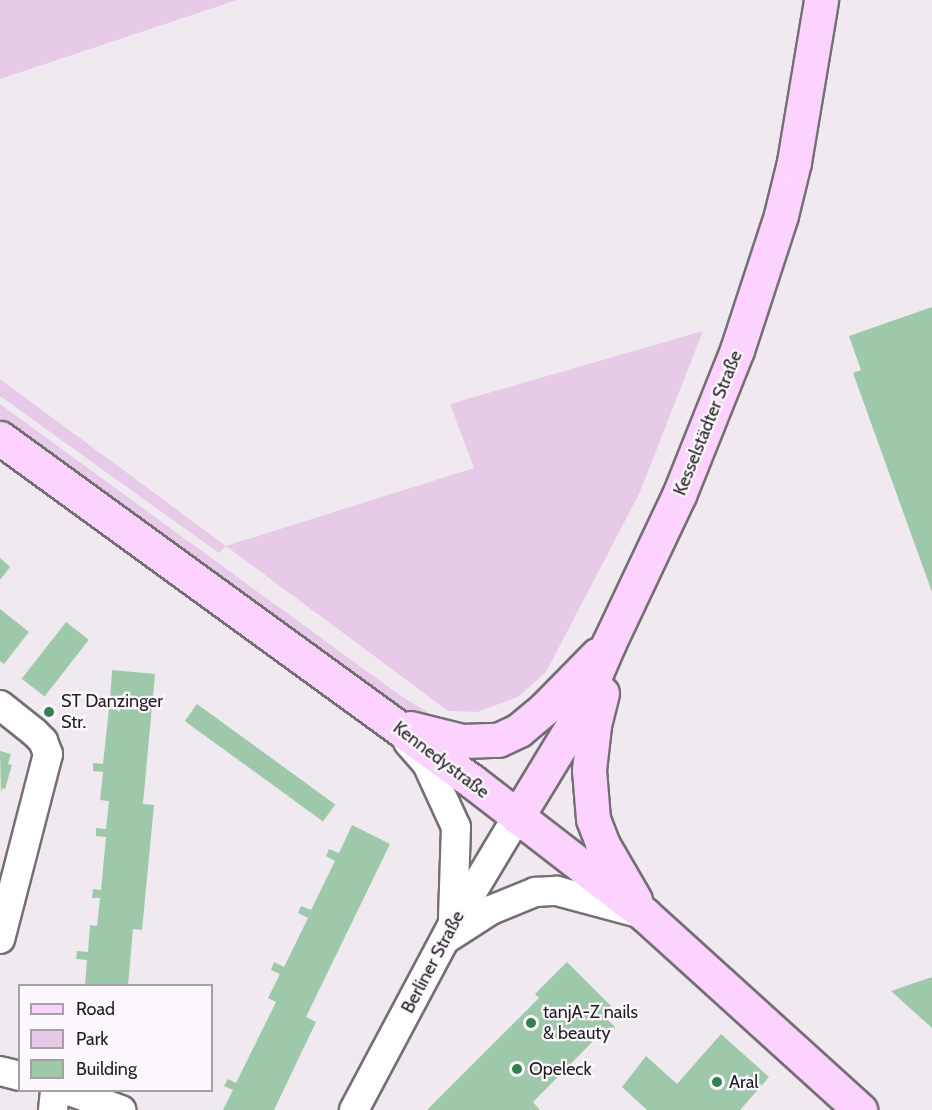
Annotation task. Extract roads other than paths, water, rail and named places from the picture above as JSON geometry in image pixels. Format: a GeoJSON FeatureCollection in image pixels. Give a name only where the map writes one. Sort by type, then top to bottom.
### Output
{"type":"FeatureCollection","features":[{"type":"Feature","properties":{"kind":"main road","name":"Kesselstädter Straße"},"geometry":{"type":"LineString","coordinates":[[517,817],[576,720],[614,632],[679,495],[737,350],[781,215],[794,162],[821,0]]}},
{"type":"Feature","properties":{"kind":"main road","name":"Kennedystraße"},"geometry":{"type":"LineString","coordinates":[[0,438],[389,721],[644,914],[860,1110]]}},
{"type":"Feature","properties":{"kind":"main road"},"geometry":{"type":"LineString","coordinates":[[389,721],[462,741],[498,740],[519,730],[544,709],[614,632]]}},
{"type":"Feature","properties":{"kind":"main road"},"geometry":{"type":"LineString","coordinates":[[614,632],[594,726],[589,770],[592,807],[602,843],[644,914]]}},
{"type":"Feature","properties":{"kind":"street"},"geometry":{"type":"LineString","coordinates":[[0,705],[43,741],[48,754],[0,939]]}},
{"type":"Feature","properties":{"kind":"street"},"geometry":{"type":"LineString","coordinates":[[389,721],[427,764],[456,827],[449,932]]}},
{"type":"Feature","properties":{"kind":"street","name":"Berliner Straße"},"geometry":{"type":"LineString","coordinates":[[354,1110],[449,932],[517,817]]}},
{"type":"Feature","properties":{"kind":"street"},"geometry":{"type":"LineString","coordinates":[[449,932],[491,910],[535,892],[557,891],[644,914]]}},
{"type":"Feature","properties":{"kind":"street"},"geometry":{"type":"LineString","coordinates":[[0,1071],[18,1076]]}},
{"type":"Feature","properties":{"kind":"street"},"geometry":{"type":"LineString","coordinates":[[53,1110],[55,1092]]}},
{"type":"Feature","properties":{"kind":"street"},"geometry":{"type":"LineString","coordinates":[[72,1092],[121,1110]]}},
{"type":"Feature","properties":{"kind":"place","name":"ST Danzinger Str."},"geometry":{"type":"Point","coordinates":[49,712]}},
{"type":"Feature","properties":{"kind":"place","name":"tanjA-Z nails & beauty"},"geometry":{"type":"Point","coordinates":[531,1023]}},
{"type":"Feature","properties":{"kind":"place","name":"Opeleck"},"geometry":{"type":"Point","coordinates":[517,1069]}},
{"type":"Feature","properties":{"kind":"place","name":"Aral"},"geometry":{"type":"Point","coordinates":[717,1082]}}]}
